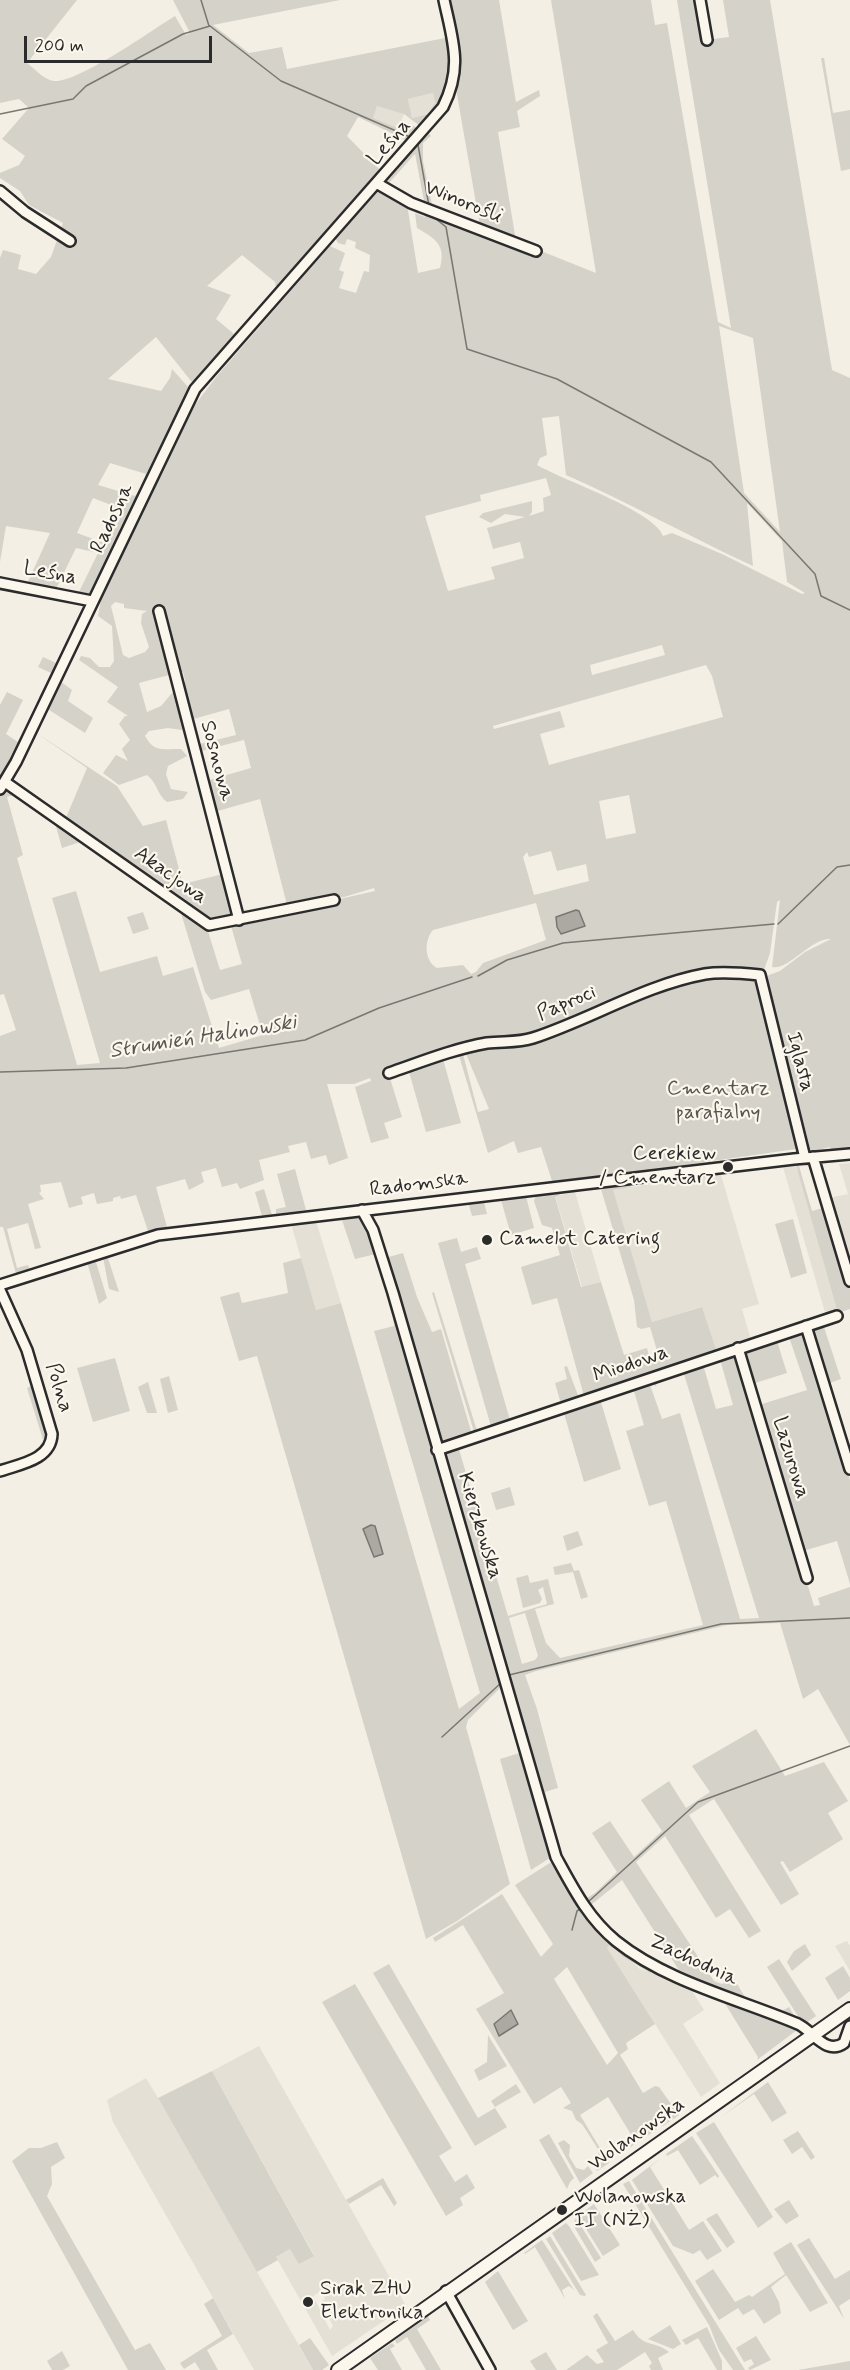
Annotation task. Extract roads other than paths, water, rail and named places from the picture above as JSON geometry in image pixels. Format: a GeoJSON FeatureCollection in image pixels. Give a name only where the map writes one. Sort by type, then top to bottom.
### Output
{"type":"FeatureCollection","features":[{"type":"Feature","properties":{"kind":"main road","name":"Wolanowska"},"geometry":{"type":"LineString","coordinates":[[338,2370],[446,2291],[849,2010]]}},
{"type":"Feature","properties":{"kind":"street","name":"Leśna"},"geometry":{"type":"LineString","coordinates":[[288,284],[436,117],[453,87],[456,57],[444,0]]}},
{"type":"Feature","properties":{"kind":"street"},"geometry":{"type":"LineString","coordinates":[[700,0],[707,40]]}},
{"type":"Feature","properties":{"kind":"street","name":"Winorośli"},"geometry":{"type":"LineString","coordinates":[[378,184],[411,203],[536,251]]}},
{"type":"Feature","properties":{"kind":"street"},"geometry":{"type":"LineString","coordinates":[[0,191],[25,212],[70,241]]}},
{"type":"Feature","properties":{"kind":"street","name":"Radosna"},"geometry":{"type":"LineString","coordinates":[[3,786],[195,389],[288,284]]}},
{"type":"Feature","properties":{"kind":"street","name":"Leśna"},"geometry":{"type":"LineString","coordinates":[[0,583],[92,601]]}},
{"type":"Feature","properties":{"kind":"street","name":"Sosnowa"},"geometry":{"type":"LineString","coordinates":[[159,611],[239,920]]}},
{"type":"Feature","properties":{"kind":"street","name":"Akacjowa"},"geometry":{"type":"LineString","coordinates":[[3,786],[205,923],[216,926],[334,900]]}},
{"type":"Feature","properties":{"kind":"street","name":"Paproci"},"geometry":{"type":"LineString","coordinates":[[389,1072],[444,1053],[490,1043],[533,1038],[621,1002],[699,975],[728,973],[760,975]]}},
{"type":"Feature","properties":{"kind":"street","name":"Iglasta"},"geometry":{"type":"LineString","coordinates":[[760,975],[809,1157],[850,1281]]}},
{"type":"Feature","properties":{"kind":"street","name":"Radomska"},"geometry":{"type":"LineString","coordinates":[[0,1285],[158,1235],[809,1157],[850,1155]]}},
{"type":"Feature","properties":{"kind":"street","name":"Kierzkowska"},"geometry":{"type":"LineString","coordinates":[[362,1209],[380,1250],[556,1857]]}},
{"type":"Feature","properties":{"kind":"street","name":"Polna"},"geometry":{"type":"LineString","coordinates":[[0,1290],[27,1350],[52,1434],[51,1442],[44,1454],[0,1471]]}},
{"type":"Feature","properties":{"kind":"street","name":"Miodowa"},"geometry":{"type":"LineString","coordinates":[[437,1450],[837,1316]]}},
{"type":"Feature","properties":{"kind":"street"},"geometry":{"type":"LineString","coordinates":[[806,1326],[850,1469]]}},
{"type":"Feature","properties":{"kind":"street","name":"Lazurowa"},"geometry":{"type":"LineString","coordinates":[[738,1348],[807,1578]]}},
{"type":"Feature","properties":{"kind":"street","name":"Zachodnia"},"geometry":{"type":"LineString","coordinates":[[556,1857],[586,1910],[615,1940],[633,1954],[754,2009],[798,2024],[830,2047],[847,2045]]}},
{"type":"Feature","properties":{"kind":"street"},"geometry":{"type":"LineString","coordinates":[[847,2045],[850,2025],[849,2010]]}},
{"type":"Feature","properties":{"kind":"street"},"geometry":{"type":"LineString","coordinates":[[446,2291],[490,2370]]}},
{"type":"Feature","properties":{"kind":"waterway"},"geometry":{"type":"LineString","coordinates":[[201,0],[209,26]]}},
{"type":"Feature","properties":{"kind":"waterway"},"geometry":{"type":"LineString","coordinates":[[0,114],[73,99],[86,86],[183,34],[210,26],[281,81],[410,137]]}},
{"type":"Feature","properties":{"kind":"waterway"},"geometry":{"type":"LineString","coordinates":[[418,145],[429,206]]}},
{"type":"Feature","properties":{"kind":"waterway"},"geometry":{"type":"LineString","coordinates":[[431,215],[446,227],[467,349],[557,379],[711,462],[815,574],[821,596],[850,610]]}},
{"type":"Feature","properties":{"kind":"waterway","name":"Strumień Halinowski"},"geometry":{"type":"LineString","coordinates":[[778,924],[837,867],[850,865]]}},
{"type":"Feature","properties":{"kind":"waterway","name":"Strumień Halinowski"},"geometry":{"type":"LineString","coordinates":[[478,976],[507,960],[563,943],[774,924]]}},
{"type":"Feature","properties":{"kind":"waterway","name":"Strumień Halinowski"},"geometry":{"type":"LineString","coordinates":[[0,1072],[126,1068],[305,1040],[379,1008],[472,977]]}},
{"type":"Feature","properties":{"kind":"waterway"},"geometry":{"type":"LineString","coordinates":[[509,1675],[721,1624],[850,1618]]}},
{"type":"Feature","properties":{"kind":"waterway"},"geometry":{"type":"LineString","coordinates":[[442,1737],[501,1683]]}},
{"type":"Feature","properties":{"kind":"waterway"},"geometry":{"type":"LineString","coordinates":[[588,1902],[698,1802],[850,1746]]}},
{"type":"Feature","properties":{"kind":"waterway"},"geometry":{"type":"LineString","coordinates":[[572,1930],[577,1911],[582,1908]]}},
{"type":"Feature","properties":{"kind":"place","name":"Cerekiew / Cmentarz"},"geometry":{"type":"Point","coordinates":[728,1167]}},
{"type":"Feature","properties":{"kind":"place","name":"Camelot Catering"},"geometry":{"type":"Point","coordinates":[487,1240]}},
{"type":"Feature","properties":{"kind":"place","name":"Wolanowska II (NŻ)"},"geometry":{"type":"Point","coordinates":[562,2210]}},
{"type":"Feature","properties":{"kind":"place","name":"Sirak ZHU Elektronika"},"geometry":{"type":"Point","coordinates":[308,2302]}},
{"type":"Feature","properties":{"kind":"park label","name":"Cmentarz parafialny"},"geometry":{"type":"Point","coordinates":[718,1102]}}]}
